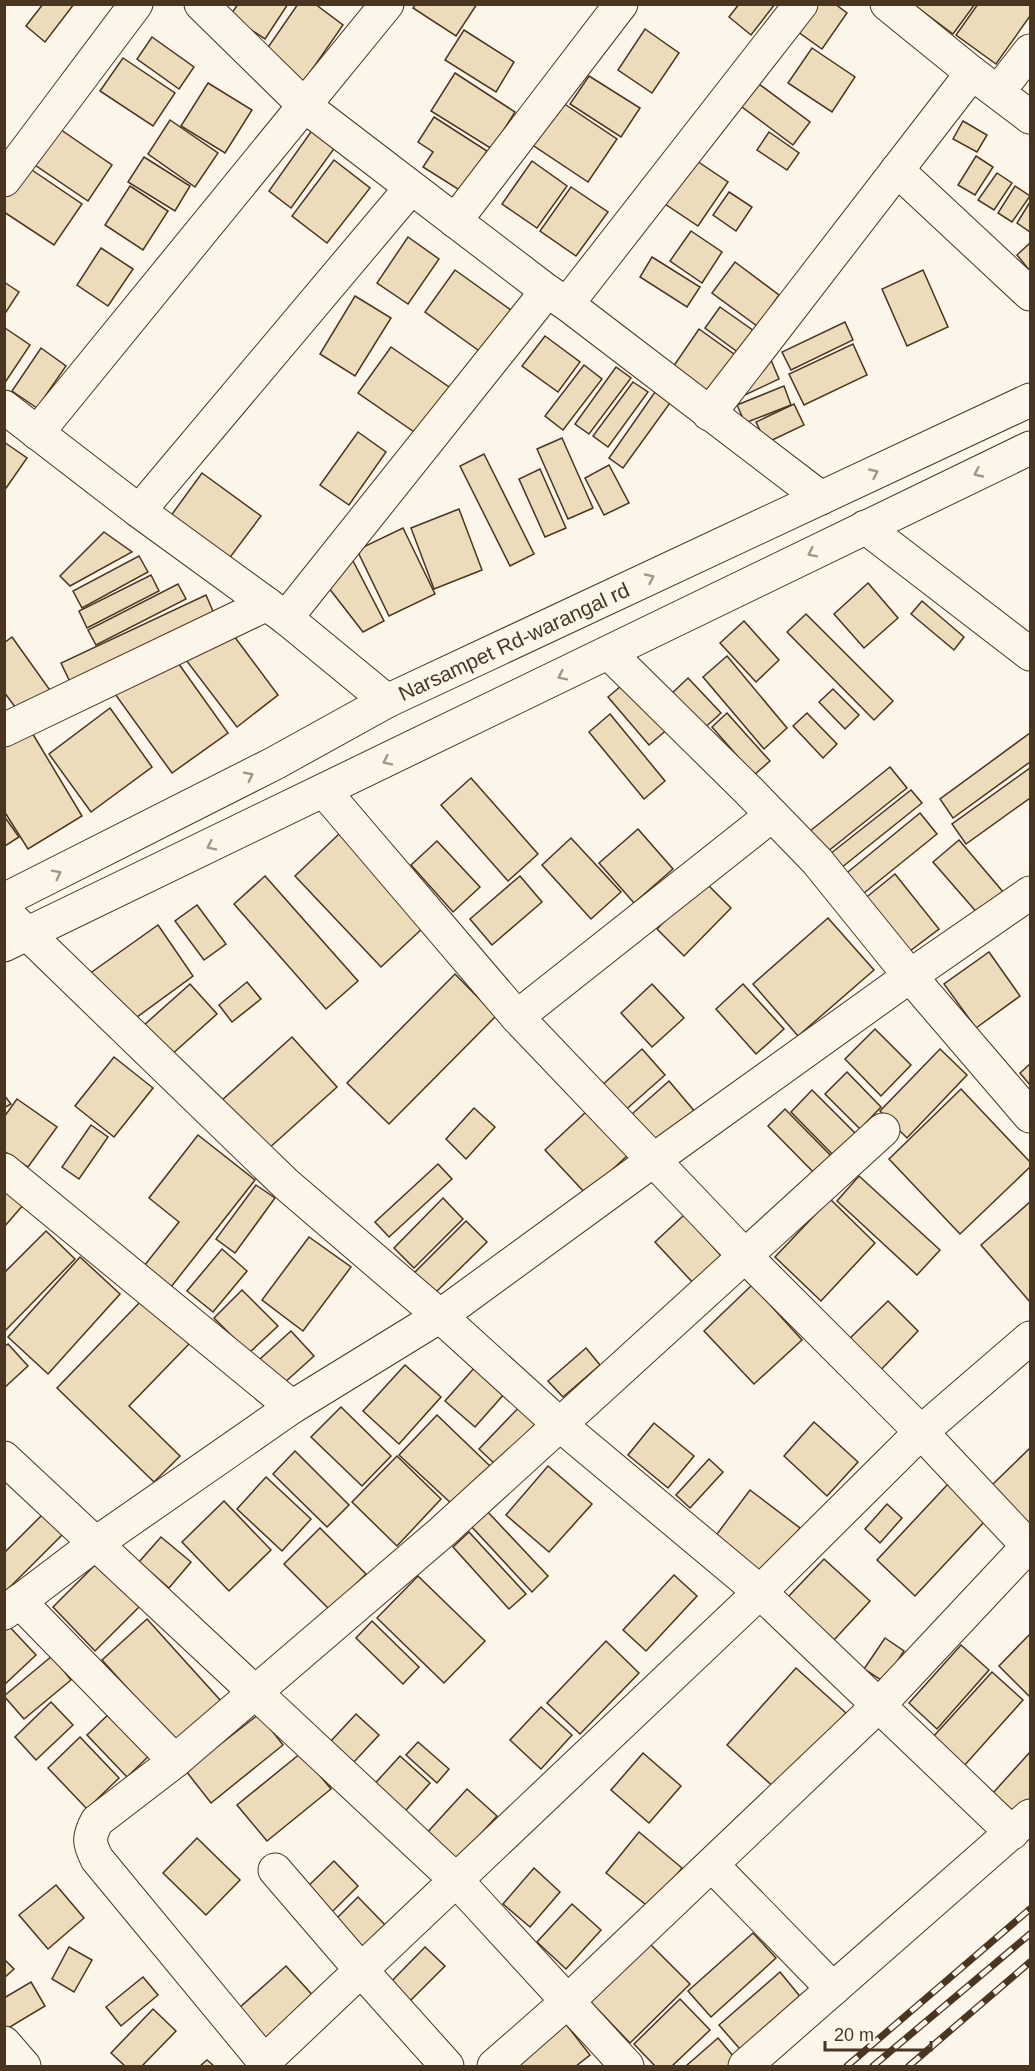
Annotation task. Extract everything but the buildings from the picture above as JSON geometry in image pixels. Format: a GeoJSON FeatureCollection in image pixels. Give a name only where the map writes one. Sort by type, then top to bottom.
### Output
{"type":"FeatureCollection","features":[{"type":"Feature","properties":{"kind":"street"},"geometry":{"type":"LineString","coordinates":[[4,180],[136,4]]}},
{"type":"Feature","properties":{"kind":"street"},"geometry":{"type":"LineString","coordinates":[[37,433],[387,4]]}},
{"type":"Feature","properties":{"kind":"street"},"geometry":{"type":"LineString","coordinates":[[455,221],[621,4]]}},
{"type":"Feature","properties":{"kind":"street"},"geometry":{"type":"LineString","coordinates":[[4,730],[276,611],[557,298],[801,4]]}},
{"type":"Feature","properties":{"kind":"street"},"geometry":{"type":"LineString","coordinates":[[889,5],[1030,117]]}},
{"type":"Feature","properties":{"kind":"street"},"geometry":{"type":"LineString","coordinates":[[206,6],[305,106],[411,189],[821,498]]}},
{"type":"Feature","properties":{"kind":"street"},"geometry":{"type":"LineString","coordinates":[[998,92],[1030,51]]}},
{"type":"Feature","properties":{"kind":"street"},"geometry":{"type":"LineString","coordinates":[[709,414],[972,73]]}},
{"type":"Feature","properties":{"kind":"street"},"geometry":{"type":"LineString","coordinates":[[897,170],[1030,294]]}},
{"type":"Feature","properties":{"kind":"street"},"geometry":{"type":"LineString","coordinates":[[139,511],[411,189]]}},
{"type":"Feature","properties":{"kind":"street","name":"Narsampet Rd-warangal rd"},"geometry":{"type":"LineString","coordinates":[[4,900],[274,763],[387,701],[1030,400]]}},
{"type":"Feature","properties":{"kind":"street"},"geometry":{"type":"LineString","coordinates":[[4,407],[139,511],[276,611],[387,701]]}},
{"type":"Feature","properties":{"kind":"street"},"geometry":{"type":"LineString","coordinates":[[16,940],[1030,448]]}},
{"type":"Feature","properties":{"kind":"street"},"geometry":{"type":"LineString","coordinates":[[865,527],[1030,654]]}},
{"type":"Feature","properties":{"kind":"street"},"geometry":{"type":"LineString","coordinates":[[609,653],[817,861],[910,976],[1030,1116]]}},
{"type":"Feature","properties":{"kind":"street"},"geometry":{"type":"LineString","coordinates":[[325,792],[518,1017],[745,1256],[921,1432],[1029,1548],[879,1706],[568,2001],[494,2067]]}},
{"type":"Feature","properties":{"kind":"street"},"geometry":{"type":"LineString","coordinates":[[518,1017],[772,815]]}},
{"type":"Feature","properties":{"kind":"street"},"geometry":{"type":"LineString","coordinates":[[175,1761],[9,1608],[95,1544],[292,1407],[440,1317],[655,1159],[1030,893]]}},
{"type":"Feature","properties":{"kind":"street"},"geometry":{"type":"LineString","coordinates":[[4,911],[16,940],[286,1184],[559,1424],[760,1592],[879,1706],[1021,1824],[745,2067]]}},
{"type":"Feature","properties":{"kind":"street"},"geometry":{"type":"LineString","coordinates":[[883,1130],[442,1532],[257,1693],[175,1761],[97,1821],[91,1832],[90,1845],[97,1859],[266,2065],[361,1970],[760,1592],[921,1432],[1030,1338]]}},
{"type":"Feature","properties":{"kind":"street"},"geometry":{"type":"LineString","coordinates":[[4,1170],[292,1407]]}},
{"type":"Feature","properties":{"kind":"street"},"geometry":{"type":"LineString","coordinates":[[4,1458],[456,1880],[627,2067]]}},
{"type":"Feature","properties":{"kind":"street"},"geometry":{"type":"LineString","coordinates":[[712,1865],[834,1989]]}},
{"type":"Feature","properties":{"kind":"street"},"geometry":{"type":"LineString","coordinates":[[275,1870],[447,2067]]}},
{"type":"Feature","properties":{"kind":"street"},"geometry":{"type":"LineString","coordinates":[[4,2043],[24,2067]]}},
{"type":"Feature","properties":{"kind":"railway"},"geometry":{"type":"LineString","coordinates":[[847,2066],[1030,1909]]}},
{"type":"Feature","properties":{"kind":"railway"},"geometry":{"type":"LineString","coordinates":[[873,2066],[1030,1934]]}},
{"type":"Feature","properties":{"kind":"railway"},"geometry":{"type":"LineString","coordinates":[[909,2066],[1030,1962]]}}]}
